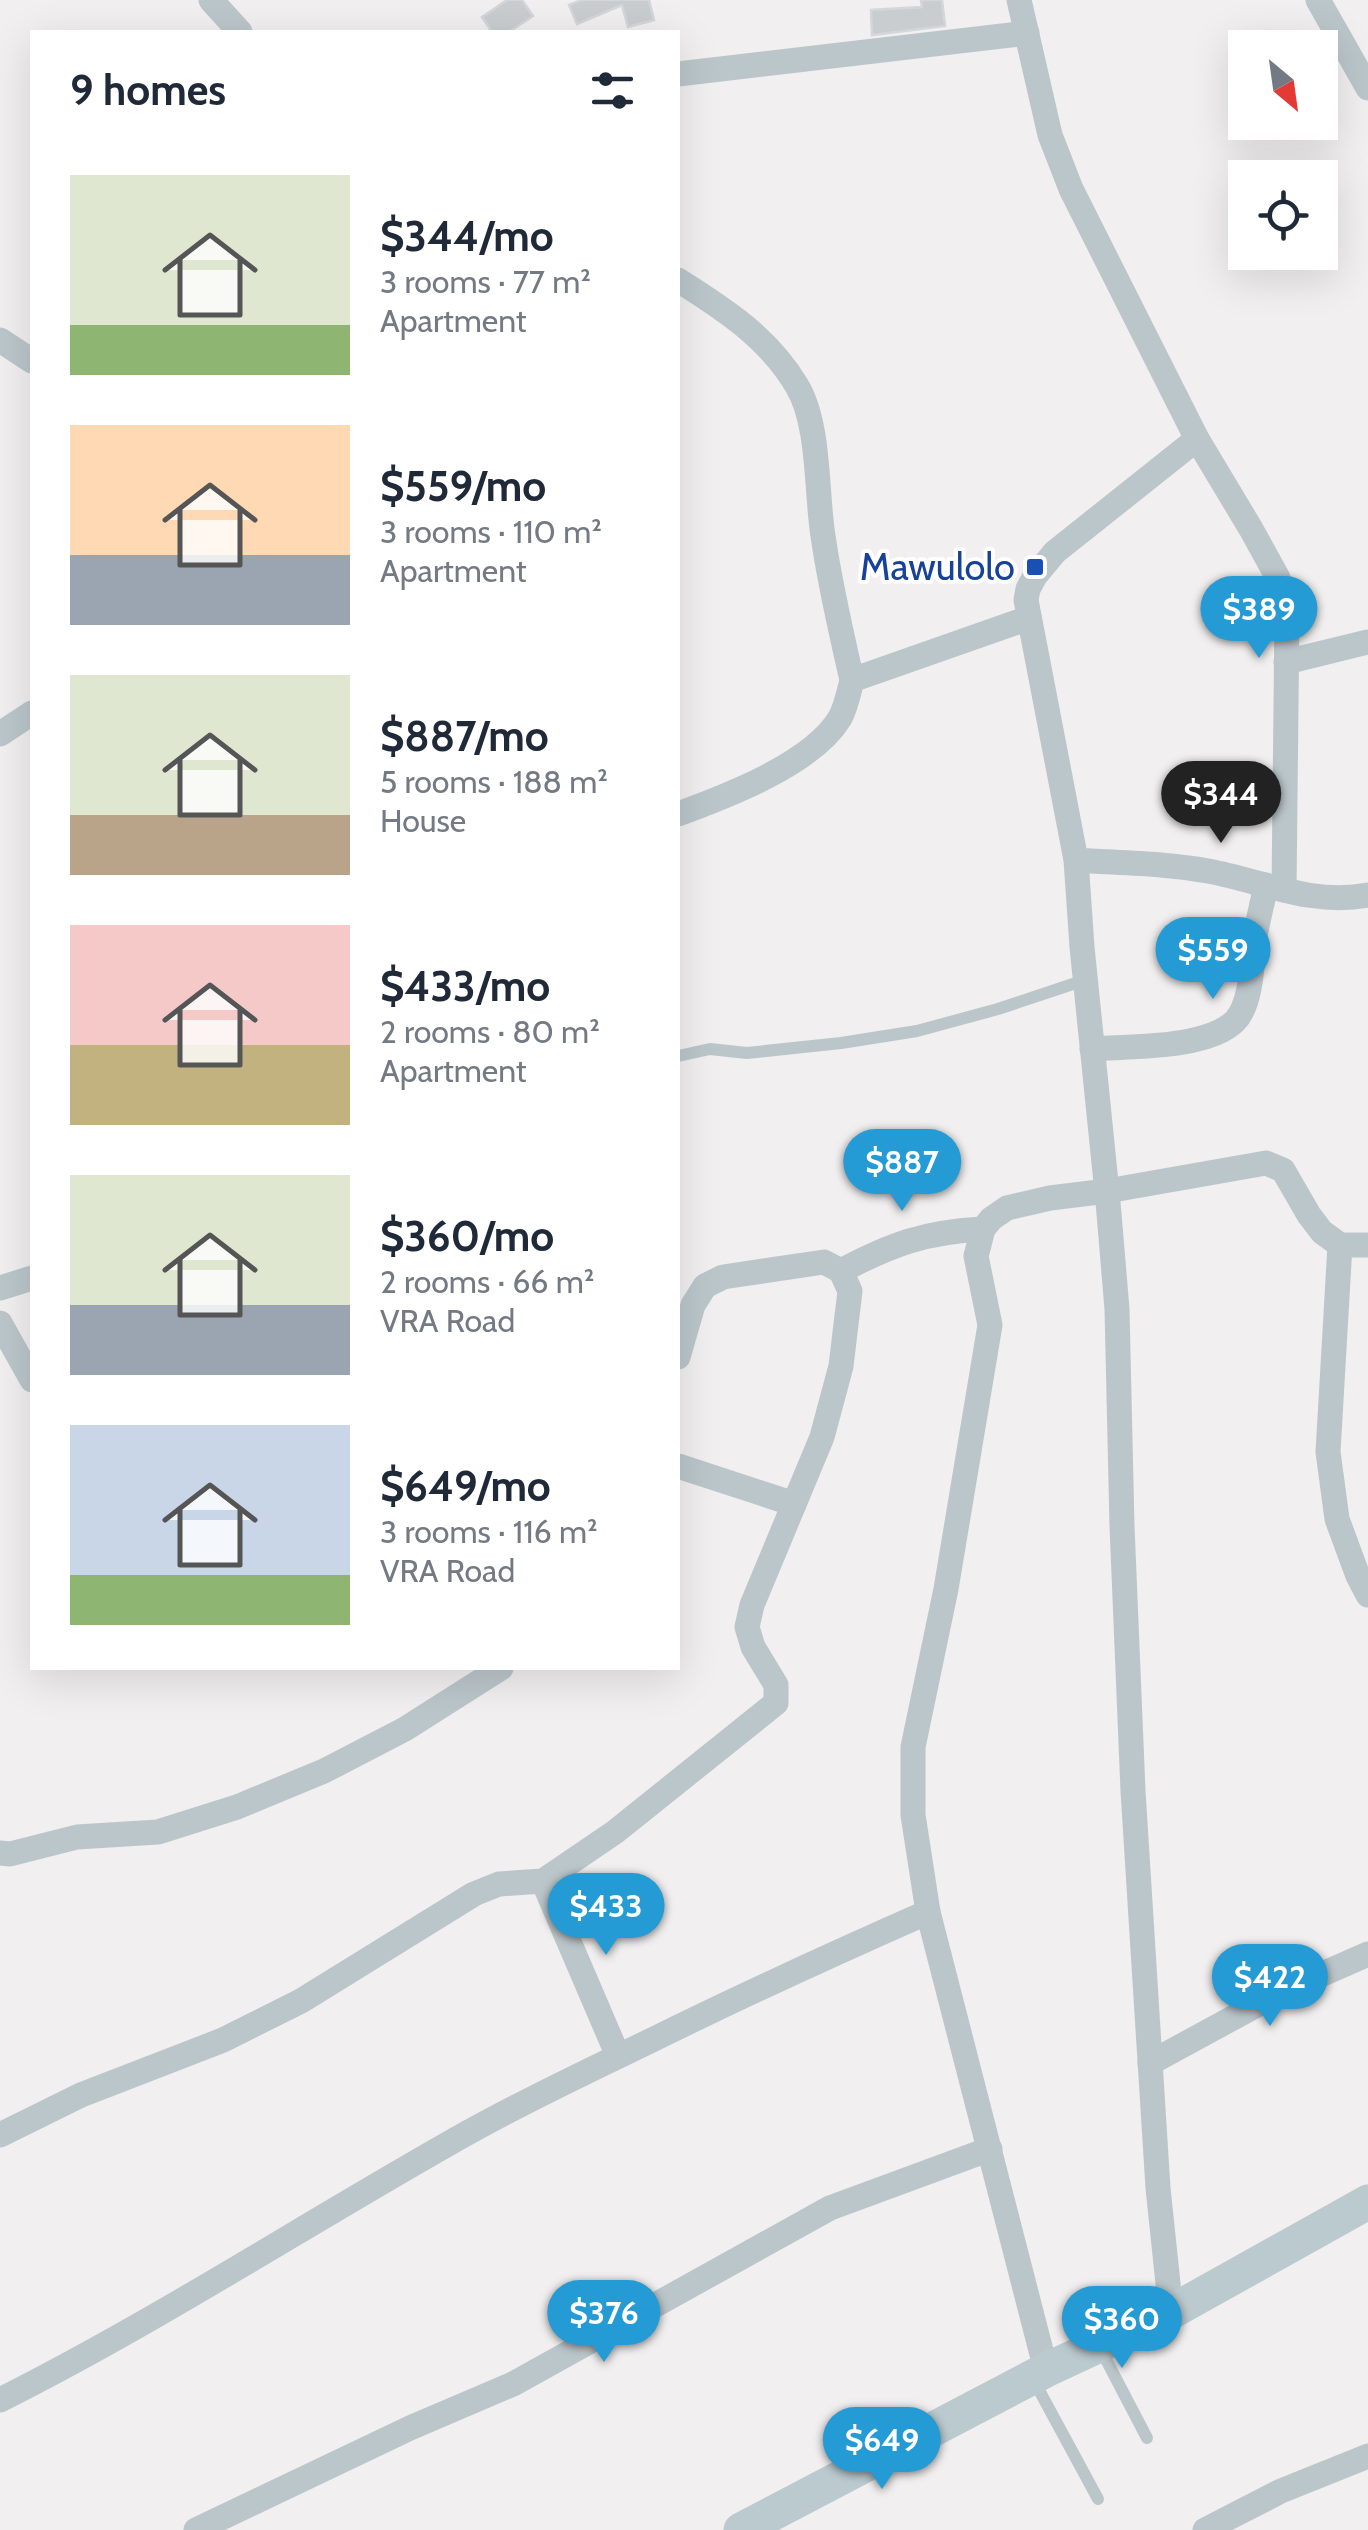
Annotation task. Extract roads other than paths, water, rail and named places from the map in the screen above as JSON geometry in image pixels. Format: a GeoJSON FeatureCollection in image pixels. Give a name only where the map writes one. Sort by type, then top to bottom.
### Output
{"type":"FeatureCollection","features":[{"type":"Feature","properties":{"kind":"street"},"geometry":{"type":"LineString","coordinates":[[211,0],[238,30]]}},
{"type":"Feature","properties":{"kind":"street"},"geometry":{"type":"LineString","coordinates":[[1019,0],[1050,135],[1072,189],[1196,439],[1278,578],[1286,612],[1275,888],[1256,931],[1248,994],[1237,1020],[1212,1035],[1178,1042],[1092,1049]]}},
{"type":"Feature","properties":{"kind":"street"},"geometry":{"type":"LineString","coordinates":[[1318,0],[1368,88]]}},
{"type":"Feature","properties":{"kind":"street"},"geometry":{"type":"LineString","coordinates":[[680,74],[1027,33]]}},
{"type":"Feature","properties":{"kind":"street"},"geometry":{"type":"LineString","coordinates":[[680,281],[755,334],[780,360],[800,390],[811,426],[827,562],[852,680],[842,715],[823,739],[756,782],[680,813]]}},
{"type":"Feature","properties":{"kind":"street"},"geometry":{"type":"LineString","coordinates":[[0,340],[30,359]]}},
{"type":"Feature","properties":{"kind":"street"},"geometry":{"type":"LineString","coordinates":[[1170,2312],[1158,2188],[1130,1734],[1117,1309],[1076,860],[1026,600],[1035,576],[1055,552],[1196,439]]}},
{"type":"Feature","properties":{"kind":"street"},"geometry":{"type":"LineString","coordinates":[[852,680],[1029,618]]}},
{"type":"Feature","properties":{"kind":"street"},"geometry":{"type":"LineString","coordinates":[[1286,662],[1368,642]]}},
{"type":"Feature","properties":{"kind":"street"},"geometry":{"type":"LineString","coordinates":[[0,734],[30,714]]}},
{"type":"Feature","properties":{"kind":"street"},"geometry":{"type":"LineString","coordinates":[[1076,860],[1211,872],[1333,900],[1368,894]]}},
{"type":"Feature","properties":{"kind":"street"},"geometry":{"type":"LineString","coordinates":[[1039,2373],[990,2149],[928,1912],[913,1815],[913,1747],[946,1590],[990,1326],[976,1256],[984,1229],[1007,1208],[1266,1162],[1283,1170],[1322,1232],[1340,1245],[1368,1245]]}},
{"type":"Feature","properties":{"kind":"street"},"geometry":{"type":"LineString","coordinates":[[841,1271],[877,1252],[928,1234],[984,1229]]}},
{"type":"Feature","properties":{"kind":"street"},"geometry":{"type":"LineString","coordinates":[[1340,1245],[1328,1452],[1337,1520],[1368,1595]]}},
{"type":"Feature","properties":{"kind":"street"},"geometry":{"type":"LineString","coordinates":[[0,2134],[81,2095],[224,2040],[300,2001],[474,1894],[499,1884],[543,1882],[615,1832],[776,1702],[776,1686],[747,1628],[752,1605],[822,1436],[841,1366],[850,1291],[841,1271],[824,1262],[723,1278],[705,1286],[693,1305],[680,1350]]}},
{"type":"Feature","properties":{"kind":"street"},"geometry":{"type":"LineString","coordinates":[[0,1288],[30,1279]]}},
{"type":"Feature","properties":{"kind":"street"},"geometry":{"type":"LineString","coordinates":[[0,1323],[30,1376]]}},
{"type":"Feature","properties":{"kind":"street"},"geometry":{"type":"LineString","coordinates":[[680,1467],[794,1504]]}},
{"type":"Feature","properties":{"kind":"street"},"geometry":{"type":"LineString","coordinates":[[0,1853],[10,1854],[77,1837],[158,1832],[237,1807],[324,1771],[405,1729],[498,1670]]}},
{"type":"Feature","properties":{"kind":"street"},"geometry":{"type":"LineString","coordinates":[[543,1882],[618,2056]]}},
{"type":"Feature","properties":{"kind":"street"},"geometry":{"type":"LineString","coordinates":[[0,2400],[180,2302],[473,2130],[806,1965],[928,1912]]}},
{"type":"Feature","properties":{"kind":"street"},"geometry":{"type":"LineString","coordinates":[[1150,2062],[1276,1994],[1368,1954]]}},
{"type":"Feature","properties":{"kind":"street"},"geometry":{"type":"LineString","coordinates":[[196,2530],[410,2428],[513,2384],[830,2208],[990,2149]]}},
{"type":"Feature","properties":{"kind":"street"},"geometry":{"type":"LineString","coordinates":[[741,2530],[1039,2373],[1170,2312],[1368,2202]]}},
{"type":"Feature","properties":{"kind":"street"},"geometry":{"type":"LineString","coordinates":[[1206,2530],[1281,2491],[1368,2456]]}},
{"type":"Feature","properties":{"kind":"lane"},"geometry":{"type":"LineString","coordinates":[[680,1056],[710,1049],[747,1054],[916,1030],[998,1009],[1085,980]]}},
{"type":"Feature","properties":{"kind":"lane"},"geometry":{"type":"LineString","coordinates":[[1099,2346],[1147,2438]]}},
{"type":"Feature","properties":{"kind":"lane"},"geometry":{"type":"LineString","coordinates":[[1039,2373],[1098,2499]]}},
{"type":"Feature","properties":{"kind":"place","name":"Mawulolo"},"geometry":{"type":"Point","coordinates":[1035,567]}}]}
